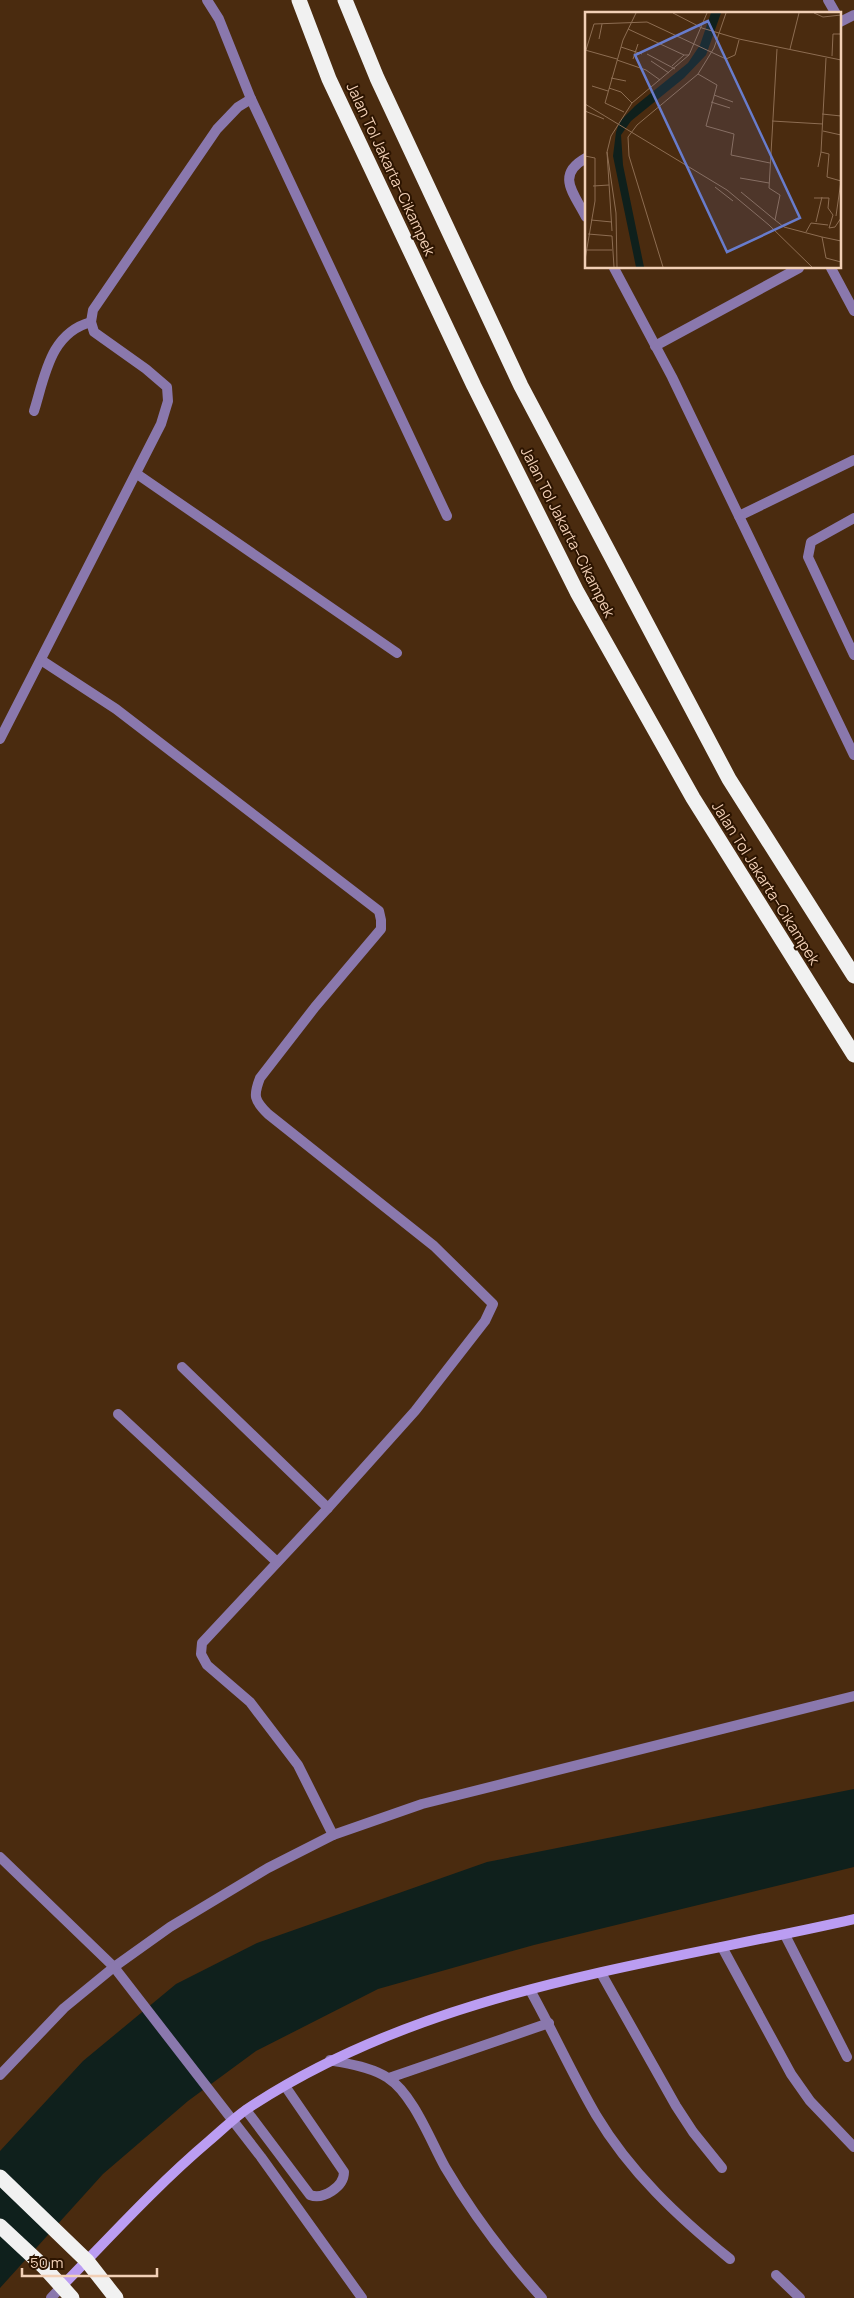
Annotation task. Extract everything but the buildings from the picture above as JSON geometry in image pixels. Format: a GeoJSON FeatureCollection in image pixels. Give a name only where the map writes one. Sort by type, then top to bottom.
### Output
{"type":"FeatureCollection","features":[{"type":"Feature","properties":{"kind":"highway","name":"Jalan Tol Jakarta–Cikampek"},"geometry":{"type":"LineString","coordinates":[[299,0],[329,79],[474,386],[576,592],[693,798],[854,1055]]}},
{"type":"Feature","properties":{"kind":"highway","name":"Jalan Tol Jakarta–Cikampek"},"geometry":{"type":"LineString","coordinates":[[345,0],[377,78],[521,386],[729,779],[854,976]]}},
{"type":"Feature","properties":{"kind":"highway"},"geometry":{"type":"LineString","coordinates":[[0,2177],[87,2261],[116,2298]]}},
{"type":"Feature","properties":{"kind":"highway"},"geometry":{"type":"LineString","coordinates":[[0,2226],[44,2267],[72,2298]]}},
{"type":"Feature","properties":{"kind":"street"},"geometry":{"type":"LineString","coordinates":[[207,0],[219,18],[251,99],[448,516]]}},
{"type":"Feature","properties":{"kind":"street"},"geometry":{"type":"LineString","coordinates":[[828,0],[835,12]]}},
{"type":"Feature","properties":{"kind":"street"},"geometry":{"type":"LineString","coordinates":[[842,21],[854,15]]}},
{"type":"Feature","properties":{"kind":"street"},"geometry":{"type":"LineString","coordinates":[[0,739],[137,474],[161,424],[168,400],[167,387],[146,369],[94,332],[91,322],[93,310],[217,129],[238,107],[251,99]]}},
{"type":"Feature","properties":{"kind":"street"},"geometry":{"type":"LineString","coordinates":[[585,159],[575,164],[569,173],[568,182],[585,215]]}},
{"type":"Feature","properties":{"kind":"street"},"geometry":{"type":"LineString","coordinates":[[615,269],[672,377],[854,755]]}},
{"type":"Feature","properties":{"kind":"street"},"geometry":{"type":"LineString","coordinates":[[656,346],[797,269]]}},
{"type":"Feature","properties":{"kind":"street"},"geometry":{"type":"LineString","coordinates":[[832,269],[854,311]]}},
{"type":"Feature","properties":{"kind":"street"},"geometry":{"type":"LineString","coordinates":[[34,411],[56,349],[64,336],[76,326],[91,322]]}},
{"type":"Feature","properties":{"kind":"street"},"geometry":{"type":"LineString","coordinates":[[739,516],[854,460]]}},
{"type":"Feature","properties":{"kind":"street"},"geometry":{"type":"LineString","coordinates":[[137,474],[397,654]]}},
{"type":"Feature","properties":{"kind":"street"},"geometry":{"type":"LineString","coordinates":[[854,518],[811,542],[808,557],[854,655]]}},
{"type":"Feature","properties":{"kind":"street"},"geometry":{"type":"LineString","coordinates":[[41,660],[116,709],[379,911],[381,929],[315,1007],[260,1078],[255,1090],[257,1103],[268,1114],[434,1246],[493,1304],[485,1321],[415,1411],[328,1508],[208,1634],[202,1643],[202,1654],[207,1665],[250,1702],[298,1765],[333,1835]]}},
{"type":"Feature","properties":{"kind":"street"},"geometry":{"type":"LineString","coordinates":[[182,1367],[328,1508]]}},
{"type":"Feature","properties":{"kind":"street"},"geometry":{"type":"LineString","coordinates":[[118,1414],[277,1562]]}},
{"type":"Feature","properties":{"kind":"street"},"geometry":{"type":"LineString","coordinates":[[0,2075],[64,2008],[114,1967],[194,1912],[268,1868],[333,1835],[422,1804],[854,1696]]}},
{"type":"Feature","properties":{"kind":"street"},"geometry":{"type":"LineString","coordinates":[[0,1857],[114,1967],[300,2209],[362,2298]]}},
{"type":"Feature","properties":{"kind":"street"},"geometry":{"type":"LineString","coordinates":[[51,2298],[185,2162],[233,2121],[246,2110],[330,2060],[436,2017],[530,1990],[854,1919]]}},
{"type":"Feature","properties":{"kind":"street"},"geometry":{"type":"LineString","coordinates":[[785,1935],[847,2056]]}},
{"type":"Feature","properties":{"kind":"street"},"geometry":{"type":"LineString","coordinates":[[722,1947],[790,2074],[810,2101],[854,2147]]}},
{"type":"Feature","properties":{"kind":"street"},"geometry":{"type":"LineString","coordinates":[[601,1973],[676,2106],[693,2132],[722,2168]]}},
{"type":"Feature","properties":{"kind":"street"},"geometry":{"type":"LineString","coordinates":[[530,1990],[596,2115],[620,2151],[656,2194],[685,2223],[730,2259]]}},
{"type":"Feature","properties":{"kind":"street"},"geometry":{"type":"LineString","coordinates":[[388,2078],[549,2023]]}},
{"type":"Feature","properties":{"kind":"street"},"geometry":{"type":"LineString","coordinates":[[330,2060],[356,2066],[388,2078],[414,2108],[428,2131],[445,2166],[469,2204],[500,2248],[542,2298]]}},
{"type":"Feature","properties":{"kind":"street"},"geometry":{"type":"LineString","coordinates":[[246,2110],[310,2195],[321,2197],[328,2193],[342,2180],[344,2172],[285,2086]]}},
{"type":"Feature","properties":{"kind":"street"},"geometry":{"type":"LineString","coordinates":[[776,2275],[800,2298]]}},
{"type":"Feature","properties":{"kind":"water"},"geometry":{"type":"Polygon","coordinates":[[[854,1789],[854,1867],[534,1945],[378,1989],[256,2051],[188,2101],[103,2174],[0,2288],[0,2151],[83,2061],[176,1984],[257,1943],[487,1862],[854,1789]]]}}]}
